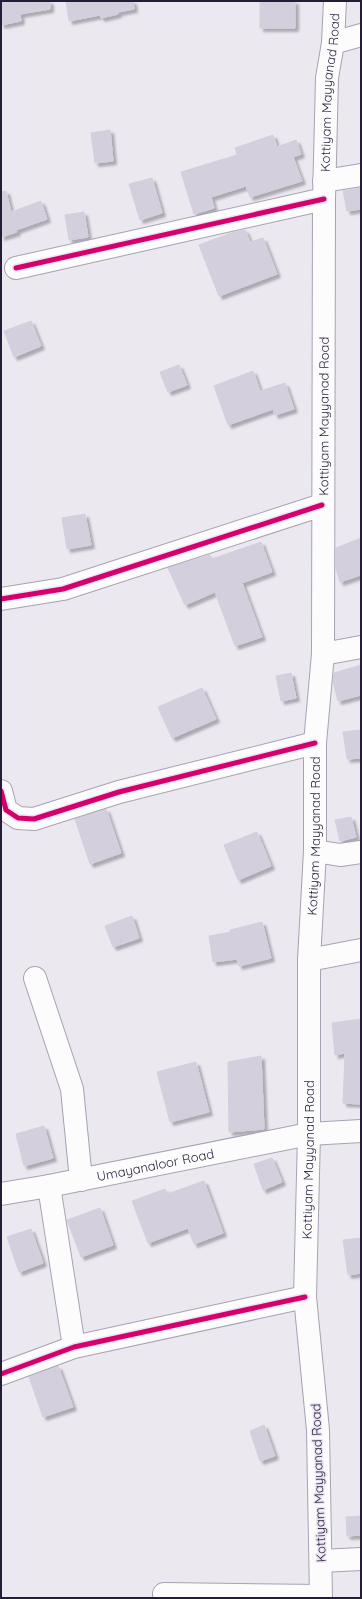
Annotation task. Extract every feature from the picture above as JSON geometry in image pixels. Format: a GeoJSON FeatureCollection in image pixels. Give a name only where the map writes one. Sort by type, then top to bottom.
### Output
{"type":"FeatureCollection","features":[{"type":"Feature","properties":{"kind":"street","name":"Kottiyam Mayyanad Road"},"geometry":{"type":"LineString","coordinates":[[321,1597],[318,1430],[305,1297],[309,1134],[309,960],[315,851],[315,743],[323,654],[322,505],[324,405],[324,190],[327,78],[333,43],[335,1]]}},
{"type":"Feature","properties":{"kind":"street"},"geometry":{"type":"LineString","coordinates":[[333,43],[361,35]]}},
{"type":"Feature","properties":{"kind":"street"},"geometry":{"type":"LineString","coordinates":[[16,268],[324,190],[361,175]]}},
{"type":"Feature","properties":{"kind":"street"},"geometry":{"type":"LineString","coordinates":[[1,599],[63,590],[322,505]]}},
{"type":"Feature","properties":{"kind":"street"},"geometry":{"type":"LineString","coordinates":[[323,654],[361,647]]}},
{"type":"Feature","properties":{"kind":"street"},"geometry":{"type":"LineString","coordinates":[[1,790],[6,810],[18,818],[34,820],[119,792],[315,743]]}},
{"type":"Feature","properties":{"kind":"street"},"geometry":{"type":"LineString","coordinates":[[315,851],[340,855],[361,852]]}},
{"type":"Feature","properties":{"kind":"street"},"geometry":{"type":"LineString","coordinates":[[309,960],[361,950]]}},
{"type":"Feature","properties":{"kind":"street"},"geometry":{"type":"LineString","coordinates":[[35,978],[72,1089],[81,1180]]}},
{"type":"Feature","properties":{"kind":"street","name":"Umayanaloor Road"},"geometry":{"type":"LineString","coordinates":[[1,1194],[81,1180],[309,1134],[361,1131]]}},
{"type":"Feature","properties":{"kind":"street"},"geometry":{"type":"LineString","coordinates":[[49,1186],[74,1346]]}},
{"type":"Feature","properties":{"kind":"street"},"geometry":{"type":"LineString","coordinates":[[1,1374],[74,1346],[305,1297]]}},
{"type":"Feature","properties":{"kind":"street"},"geometry":{"type":"LineString","coordinates":[[321,1562],[361,1559]]}},
{"type":"Feature","properties":{"kind":"street"},"geometry":{"type":"LineString","coordinates":[[164,1594],[321,1597]]}},
{"type":"Feature","properties":{"kind":"building"},"geometry":{"type":"Polygon","coordinates":[[[1,1],[50,1],[50,9],[20,14],[21,21],[1,25],[1,1]]]}},
{"type":"Feature","properties":{"kind":"building"},"geometry":{"type":"Polygon","coordinates":[[[66,1],[133,1],[134,9],[118,12],[118,14],[101,18],[100,15],[69,21],[66,1]]]}},
{"type":"Feature","properties":{"kind":"building"},"geometry":{"type":"Polygon","coordinates":[[[260,1],[295,1],[295,28],[260,28],[260,1]]]}},
{"type":"Feature","properties":{"kind":"building"},"geometry":{"type":"Polygon","coordinates":[[[110,130],[113,161],[95,163],[91,133],[110,130]]]}},
{"type":"Feature","properties":{"kind":"building"},"geometry":{"type":"Polygon","coordinates":[[[273,135],[277,147],[296,140],[301,154],[293,157],[302,181],[250,197],[246,186],[211,197],[214,208],[194,214],[181,172],[237,155],[235,148],[273,135]]]}},
{"type":"Feature","properties":{"kind":"building"},"geometry":{"type":"Polygon","coordinates":[[[152,178],[162,213],[140,220],[129,184],[152,178]]]}},
{"type":"Feature","properties":{"kind":"building"},"geometry":{"type":"Polygon","coordinates":[[[361,188],[361,209],[347,211],[343,191],[361,188]]]}},
{"type":"Feature","properties":{"kind":"building"},"geometry":{"type":"Polygon","coordinates":[[[6,191],[11,212],[41,201],[47,219],[1,237],[1,192],[6,191]]]}},
{"type":"Feature","properties":{"kind":"building"},"geometry":{"type":"Polygon","coordinates":[[[84,212],[88,237],[69,240],[65,215],[84,212]]]}},
{"type":"Feature","properties":{"kind":"building"},"geometry":{"type":"Polygon","coordinates":[[[245,230],[250,242],[263,238],[277,274],[219,296],[199,245],[231,233],[245,230]]]}},
{"type":"Feature","properties":{"kind":"building"},"geometry":{"type":"Polygon","coordinates":[[[31,321],[41,346],[14,357],[4,331],[31,321]]]}},
{"type":"Feature","properties":{"kind":"building"},"geometry":{"type":"Polygon","coordinates":[[[179,365],[187,385],[168,392],[160,372],[179,365]]]}},
{"type":"Feature","properties":{"kind":"building"},"geometry":{"type":"Polygon","coordinates":[[[253,371],[260,391],[285,383],[294,409],[275,415],[273,409],[228,425],[214,386],[253,371]]]}},
{"type":"Feature","properties":{"kind":"building"},"geometry":{"type":"Polygon","coordinates":[[[85,514],[91,545],[67,549],[62,518],[85,514]]]}},
{"type":"Feature","properties":{"kind":"building"},"geometry":{"type":"Polygon","coordinates":[[[361,538],[361,575],[340,582],[336,569],[336,548],[361,538]]]}},
{"type":"Feature","properties":{"kind":"building"},"geometry":{"type":"Polygon","coordinates":[[[261,542],[272,572],[242,583],[262,637],[235,646],[215,592],[185,605],[168,568],[210,555],[212,559],[261,542]]]}},
{"type":"Feature","properties":{"kind":"building"},"geometry":{"type":"Polygon","coordinates":[[[361,665],[361,695],[338,701],[333,682],[334,673],[361,665]]]}},
{"type":"Feature","properties":{"kind":"building"},"geometry":{"type":"Polygon","coordinates":[[[291,673],[296,698],[281,701],[276,676],[291,673]]]}},
{"type":"Feature","properties":{"kind":"building"},"geometry":{"type":"Polygon","coordinates":[[[202,688],[216,719],[172,738],[158,707],[202,688]]]}},
{"type":"Feature","properties":{"kind":"building"},"geometry":{"type":"Polygon","coordinates":[[[361,730],[361,758],[347,759],[343,732],[361,730]]]}},
{"type":"Feature","properties":{"kind":"building"},"geometry":{"type":"Polygon","coordinates":[[[106,809],[121,853],[90,864],[75,819],[106,809]]]}},
{"type":"Feature","properties":{"kind":"building"},"geometry":{"type":"Polygon","coordinates":[[[351,817],[356,837],[340,841],[335,820],[351,817]]]}},
{"type":"Feature","properties":{"kind":"building"},"geometry":{"type":"Polygon","coordinates":[[[257,832],[271,866],[238,880],[224,845],[257,832]]]}},
{"type":"Feature","properties":{"kind":"building"},"geometry":{"type":"Polygon","coordinates":[[[132,916],[139,938],[113,947],[105,926],[132,916]]]}},
{"type":"Feature","properties":{"kind":"building"},"geometry":{"type":"Polygon","coordinates":[[[262,922],[271,958],[239,966],[237,959],[213,962],[209,936],[231,932],[230,930],[262,922]]]}},
{"type":"Feature","properties":{"kind":"building"},"geometry":{"type":"Polygon","coordinates":[[[361,1019],[361,1104],[343,1103],[345,1053],[335,1055],[332,1023],[361,1019]]]}},
{"type":"Feature","properties":{"kind":"building"},"geometry":{"type":"Polygon","coordinates":[[[261,1056],[264,1129],[229,1132],[228,1062],[261,1056]]]}},
{"type":"Feature","properties":{"kind":"building"},"geometry":{"type":"Polygon","coordinates":[[[196,1062],[209,1112],[170,1122],[157,1072],[196,1062]]]}},
{"type":"Feature","properties":{"kind":"building"},"geometry":{"type":"Polygon","coordinates":[[[44,1126],[53,1158],[24,1166],[16,1134],[44,1126]]]}},
{"type":"Feature","properties":{"kind":"building"},"geometry":{"type":"Polygon","coordinates":[[[272,1158],[282,1182],[263,1190],[254,1164],[272,1158]]]}},
{"type":"Feature","properties":{"kind":"building"},"geometry":{"type":"Polygon","coordinates":[[[204,1181],[223,1233],[194,1244],[188,1228],[148,1243],[132,1201],[165,1189],[167,1194],[204,1181]]]}},
{"type":"Feature","properties":{"kind":"building"},"geometry":{"type":"Polygon","coordinates":[[[100,1208],[113,1245],[81,1257],[67,1220],[100,1208]]]}},
{"type":"Feature","properties":{"kind":"building"},"geometry":{"type":"Polygon","coordinates":[[[31,1229],[43,1263],[19,1272],[7,1237],[31,1229]]]}},
{"type":"Feature","properties":{"kind":"building"},"geometry":{"type":"Polygon","coordinates":[[[361,1238],[361,1273],[348,1275],[343,1240],[361,1238]]]}},
{"type":"Feature","properties":{"kind":"building"},"geometry":{"type":"Polygon","coordinates":[[[58,1366],[73,1407],[43,1417],[29,1377],[58,1366]]]}},
{"type":"Feature","properties":{"kind":"building"},"geometry":{"type":"Polygon","coordinates":[[[264,1425],[275,1456],[260,1461],[250,1431],[264,1425]]]}},
{"type":"Feature","properties":{"kind":"building"},"geometry":{"type":"Polygon","coordinates":[[[361,1516],[361,1535],[347,1536],[346,1517],[361,1516]]]}},
{"type":"Feature","properties":{"kind":"cycle path"},"geometry":{"type":"LineString","coordinates":[[16,268],[324,199]]}},
{"type":"Feature","properties":{"kind":"cycle path"},"geometry":{"type":"LineString","coordinates":[[1,599],[63,589],[322,505]]}},
{"type":"Feature","properties":{"kind":"cycle path"},"geometry":{"type":"LineString","coordinates":[[1,791],[6,810],[18,818],[34,819],[119,792],[315,743]]}},
{"type":"Feature","properties":{"kind":"cycle path"},"geometry":{"type":"LineString","coordinates":[[1,1374],[74,1347],[305,1297]]}}]}
